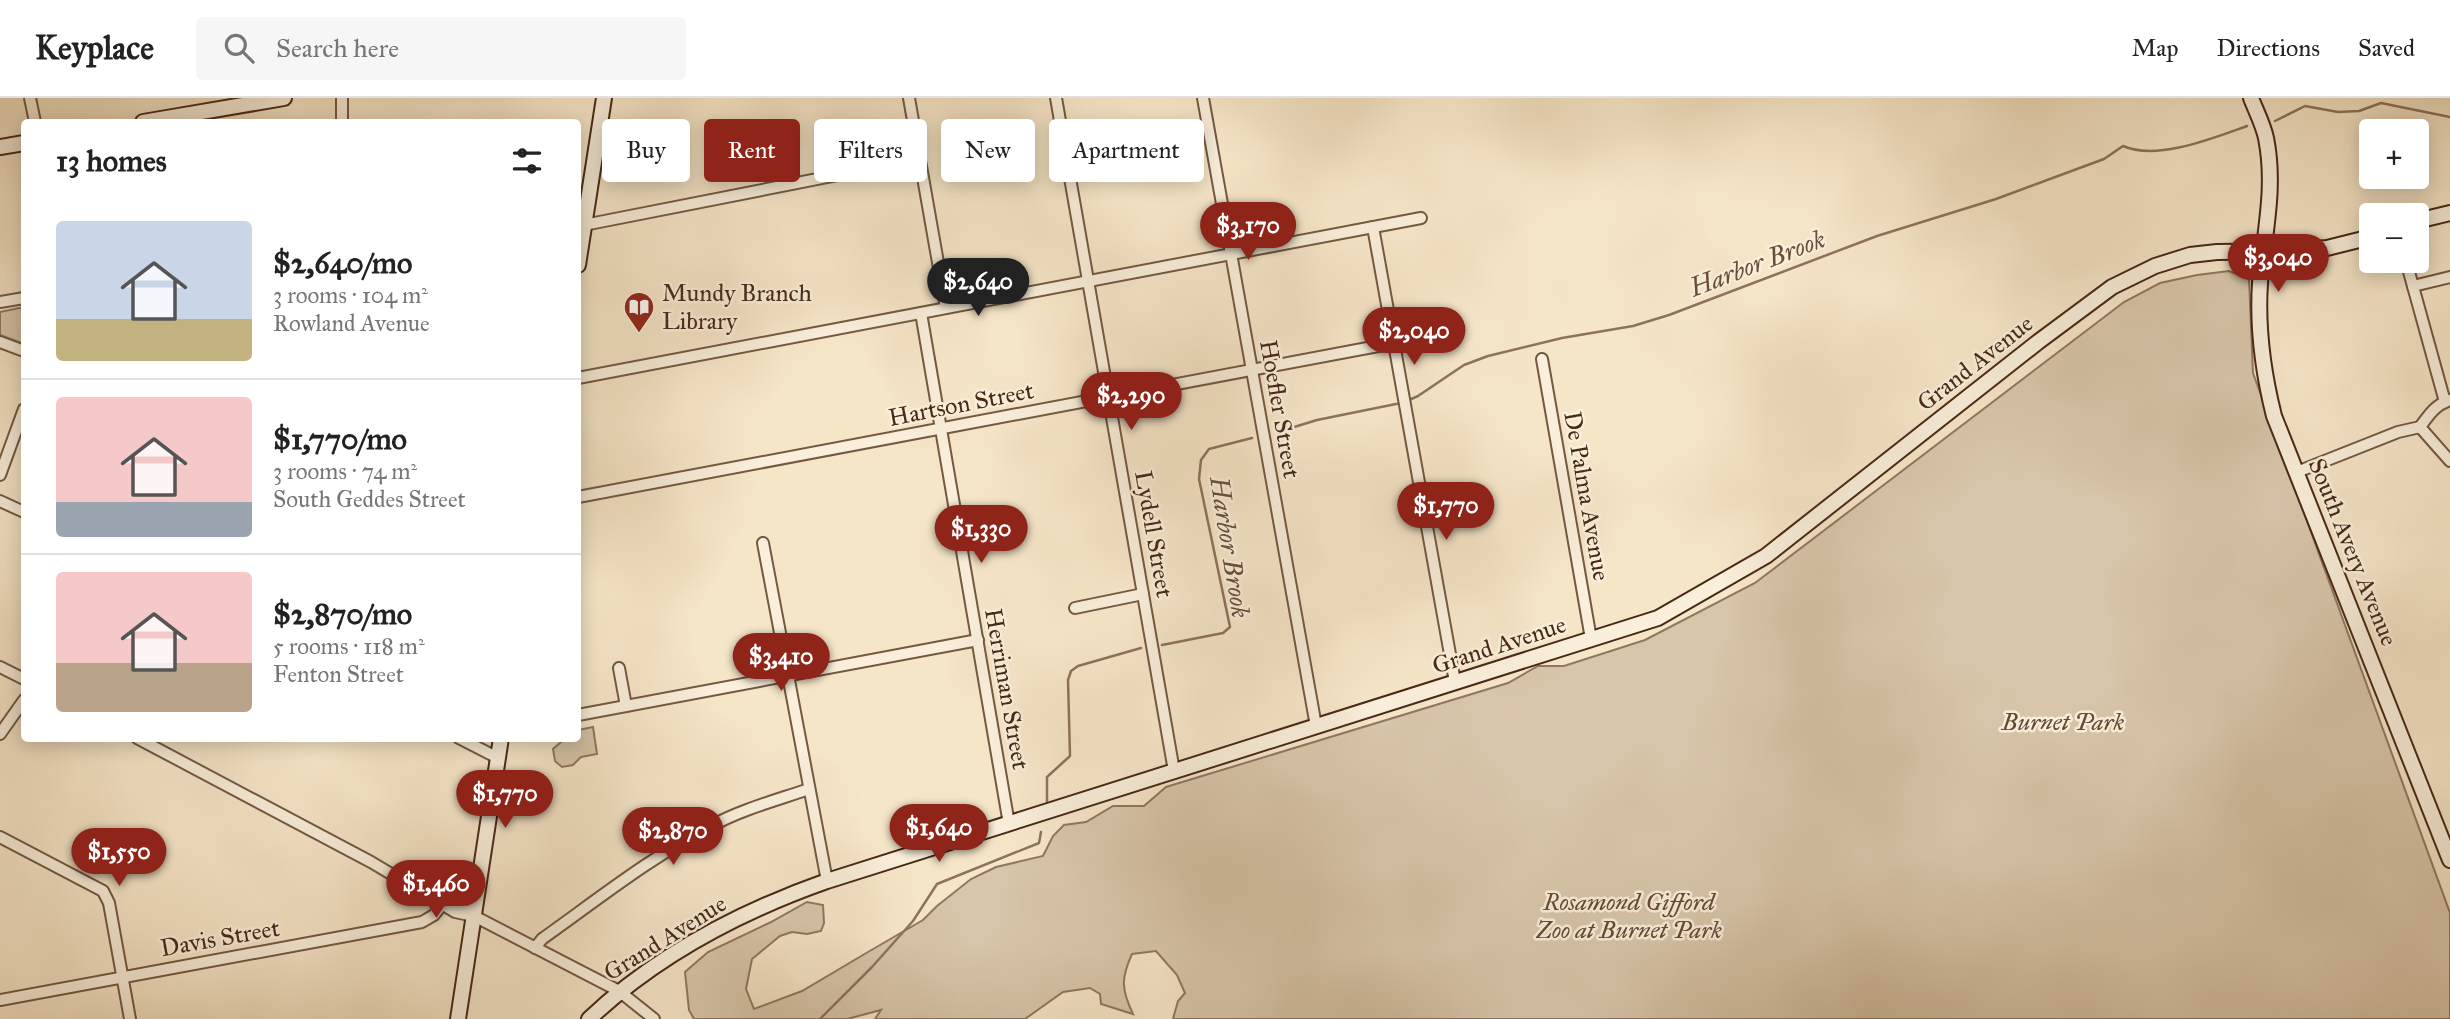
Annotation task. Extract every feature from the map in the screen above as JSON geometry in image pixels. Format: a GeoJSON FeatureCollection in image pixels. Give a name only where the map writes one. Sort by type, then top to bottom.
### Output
{"type":"FeatureCollection","features":[{"type":"Feature","properties":{"kind":"street"},"geometry":{"type":"LineString","coordinates":[[30,98],[34,119]]}},
{"type":"Feature","properties":{"kind":"street"},"geometry":{"type":"LineString","coordinates":[[161,119],[284,98]]}},
{"type":"Feature","properties":{"kind":"street"},"geometry":{"type":"LineString","coordinates":[[342,98],[342,119]]}},
{"type":"Feature","properties":{"kind":"street"},"geometry":{"type":"LineString","coordinates":[[581,239],[604,98]]}},
{"type":"Feature","properties":{"kind":"street"},"geometry":{"type":"LineString","coordinates":[[909,98],[912,119]]}},
{"type":"Feature","properties":{"kind":"street","name":"Lydell Street"},"geometry":{"type":"LineString","coordinates":[[1056,98],[1174,771]]}},
{"type":"Feature","properties":{"kind":"street","name":"Hoefler Street"},"geometry":{"type":"LineString","coordinates":[[1203,98],[1316,726]]}},
{"type":"Feature","properties":{"kind":"street","name":"South Avery Avenue"},"geometry":{"type":"LineString","coordinates":[[2251,98],[2266,138],[2270,172],[2269,216],[2260,282],[2264,379],[2274,416],[2450,860]]}},
{"type":"Feature","properties":{"kind":"street"},"geometry":{"type":"LineString","coordinates":[[0,148],[21,144]]}},
{"type":"Feature","properties":{"kind":"street"},"geometry":{"type":"LineString","coordinates":[[584,225],[814,180]]}},
{"type":"Feature","properties":{"kind":"street"},"geometry":{"type":"LineString","coordinates":[[923,182],[946,308]]}},
{"type":"Feature","properties":{"kind":"street"},"geometry":{"type":"LineString","coordinates":[[2429,218],[2450,213]]}},
{"type":"Feature","properties":{"kind":"street"},"geometry":{"type":"LineString","coordinates":[[581,377],[1420,218]]}},
{"type":"Feature","properties":{"kind":"street"},"geometry":{"type":"LineString","coordinates":[[1373,227],[1455,682]]}},
{"type":"Feature","properties":{"kind":"street","name":"Grand Avenue"},"geometry":{"type":"LineString","coordinates":[[589,1019],[619,991],[721,925],[777,899],[1658,618],[1766,556],[2112,287],[2155,266],[2190,255],[2217,251],[2327,248],[2359,240]]}},
{"type":"Feature","properties":{"kind":"street"},"geometry":{"type":"LineString","coordinates":[[2297,472],[2398,432],[2420,427],[2432,411],[2447,401],[2409,273]]}},
{"type":"Feature","properties":{"kind":"street"},"geometry":{"type":"LineString","coordinates":[[2413,286],[2450,277]]}},
{"type":"Feature","properties":{"kind":"street"},"geometry":{"type":"LineString","coordinates":[[0,302],[21,298]]}},
{"type":"Feature","properties":{"kind":"street","name":"Herriman Street"},"geometry":{"type":"LineString","coordinates":[[921,313],[1009,824]]}},
{"type":"Feature","properties":{"kind":"street"},"geometry":{"type":"LineString","coordinates":[[0,342],[21,350]]}},
{"type":"Feature","properties":{"kind":"street","name":"Hartson Street"},"geometry":{"type":"LineString","coordinates":[[581,496],[1394,343]]}},
{"type":"Feature","properties":{"kind":"street","name":"De Palma Avenue"},"geometry":{"type":"LineString","coordinates":[[1542,359],[1591,639]]}},
{"type":"Feature","properties":{"kind":"street"},"geometry":{"type":"LineString","coordinates":[[0,475],[21,417]]}},
{"type":"Feature","properties":{"kind":"street"},"geometry":{"type":"LineString","coordinates":[[2420,427],[2450,461]]}},
{"type":"Feature","properties":{"kind":"street"},"geometry":{"type":"LineString","coordinates":[[0,502],[21,511]]}},
{"type":"Feature","properties":{"kind":"street"},"geometry":{"type":"LineString","coordinates":[[763,543],[827,881]]}},
{"type":"Feature","properties":{"kind":"street"},"geometry":{"type":"LineString","coordinates":[[1074,608],[1143,594]]}},
{"type":"Feature","properties":{"kind":"street"},"geometry":{"type":"LineString","coordinates":[[581,714],[978,640]]}},
{"type":"Feature","properties":{"kind":"street"},"geometry":{"type":"LineString","coordinates":[[0,667],[21,678]]}},
{"type":"Feature","properties":{"kind":"street"},"geometry":{"type":"LineString","coordinates":[[619,668],[625,706]]}},
{"type":"Feature","properties":{"kind":"street"},"geometry":{"type":"LineString","coordinates":[[0,734],[21,704]]}},
{"type":"Feature","properties":{"kind":"street"},"geometry":{"type":"LineString","coordinates":[[144,742],[418,888],[429,890],[449,900],[474,916],[619,991],[654,1019]]}},
{"type":"Feature","properties":{"kind":"street"},"geometry":{"type":"LineString","coordinates":[[466,742],[498,758]]}},
{"type":"Feature","properties":{"kind":"street"},"geometry":{"type":"LineString","coordinates":[[457,1019],[500,742]]}},
{"type":"Feature","properties":{"kind":"street"},"geometry":{"type":"LineString","coordinates":[[535,948],[542,939],[640,869],[710,826],[754,807],[809,789]]}},
{"type":"Feature","properties":{"kind":"street"},"geometry":{"type":"LineString","coordinates":[[0,837],[103,891],[109,903],[130,1019]]}},
{"type":"Feature","properties":{"kind":"street"},"geometry":{"type":"LineString","coordinates":[[418,888],[425,896],[455,912],[474,916]]}},
{"type":"Feature","properties":{"kind":"street","name":"Davis Street"},"geometry":{"type":"LineString","coordinates":[[0,1000],[422,922],[434,915],[442,905]]}},
{"type":"Feature","properties":{"kind":"green space","name":"Burnet Park"},"geometry":{"type":"Polygon","coordinates":[[[2229,271],[2249,279],[2253,373],[2450,913],[2450,1019],[1173,1019],[1178,1001],[1185,993],[1177,975],[1156,951],[1132,954],[1128,962],[1124,984],[1133,1014],[1101,1004],[1100,994],[1090,988],[1063,992],[1025,1019],[875,1019],[881,1010],[847,1019],[694,1019],[689,1010],[685,972],[708,952],[807,902],[823,905],[824,923],[821,931],[807,934],[792,932],[780,936],[752,959],[746,989],[754,1009],[802,991],[923,920],[971,879],[996,867],[1043,856],[1053,836],[1064,825],[1086,822],[1113,806],[1144,806],[1166,787],[1508,683],[1538,666],[1564,666],[1645,640],[1755,583],[2124,302],[2160,283],[2229,271]]]}},
{"type":"Feature","properties":{"kind":"green space"},"geometry":{"type":"Polygon","coordinates":[[[21,308],[21,343],[0,335],[0,312],[21,308]]]}},
{"type":"Feature","properties":{"kind":"green space"},"geometry":{"type":"Polygon","coordinates":[[[593,727],[597,754],[581,757],[573,765],[562,767],[555,761],[553,749],[561,742],[581,742],[581,729],[593,727]]]}},
{"type":"Feature","properties":{"kind":"waterway","name":"Harbor Brook"},"geometry":{"type":"LineString","coordinates":[[2275,121],[2305,106],[2338,112],[2359,111],[2381,103],[2450,117]]}},
{"type":"Feature","properties":{"kind":"waterway","name":"Harbor Brook"},"geometry":{"type":"LineString","coordinates":[[1407,401],[1464,365],[1488,356],[1562,338],[1633,326],[1669,315],[1877,236],[1996,199],[2104,159],[2123,146],[2137,150],[2168,149],[2202,142],[2247,126]]}},
{"type":"Feature","properties":{"kind":"waterway","name":"Harbor Brook"},"geometry":{"type":"LineString","coordinates":[[1278,432],[1317,420],[1401,403]]}},
{"type":"Feature","properties":{"kind":"waterway","name":"Harbor Brook"},"geometry":{"type":"LineString","coordinates":[[1162,645],[1223,633],[1230,627],[1199,479],[1201,460],[1209,449],[1252,438]]}},
{"type":"Feature","properties":{"kind":"waterway","name":"Harbor Brook"},"geometry":{"type":"LineString","coordinates":[[1047,802],[1047,777],[1070,756],[1068,680],[1071,671],[1078,666],[1141,648]]}},
{"type":"Feature","properties":{"kind":"waterway","name":"Harbor Brook"},"geometry":{"type":"LineString","coordinates":[[820,1019],[913,921],[937,884],[1039,843],[1041,832]]}},
{"type":"Feature","properties":{"kind":"place","name":"Mundy Branch Library"},"geometry":{"type":"Point","coordinates":[639,334]}},
{"type":"Feature","properties":{"kind":"park label","name":"Rosamond Gifford Zoo at Burnet Park"},"geometry":{"type":"Point","coordinates":[1629,916]}}]}
